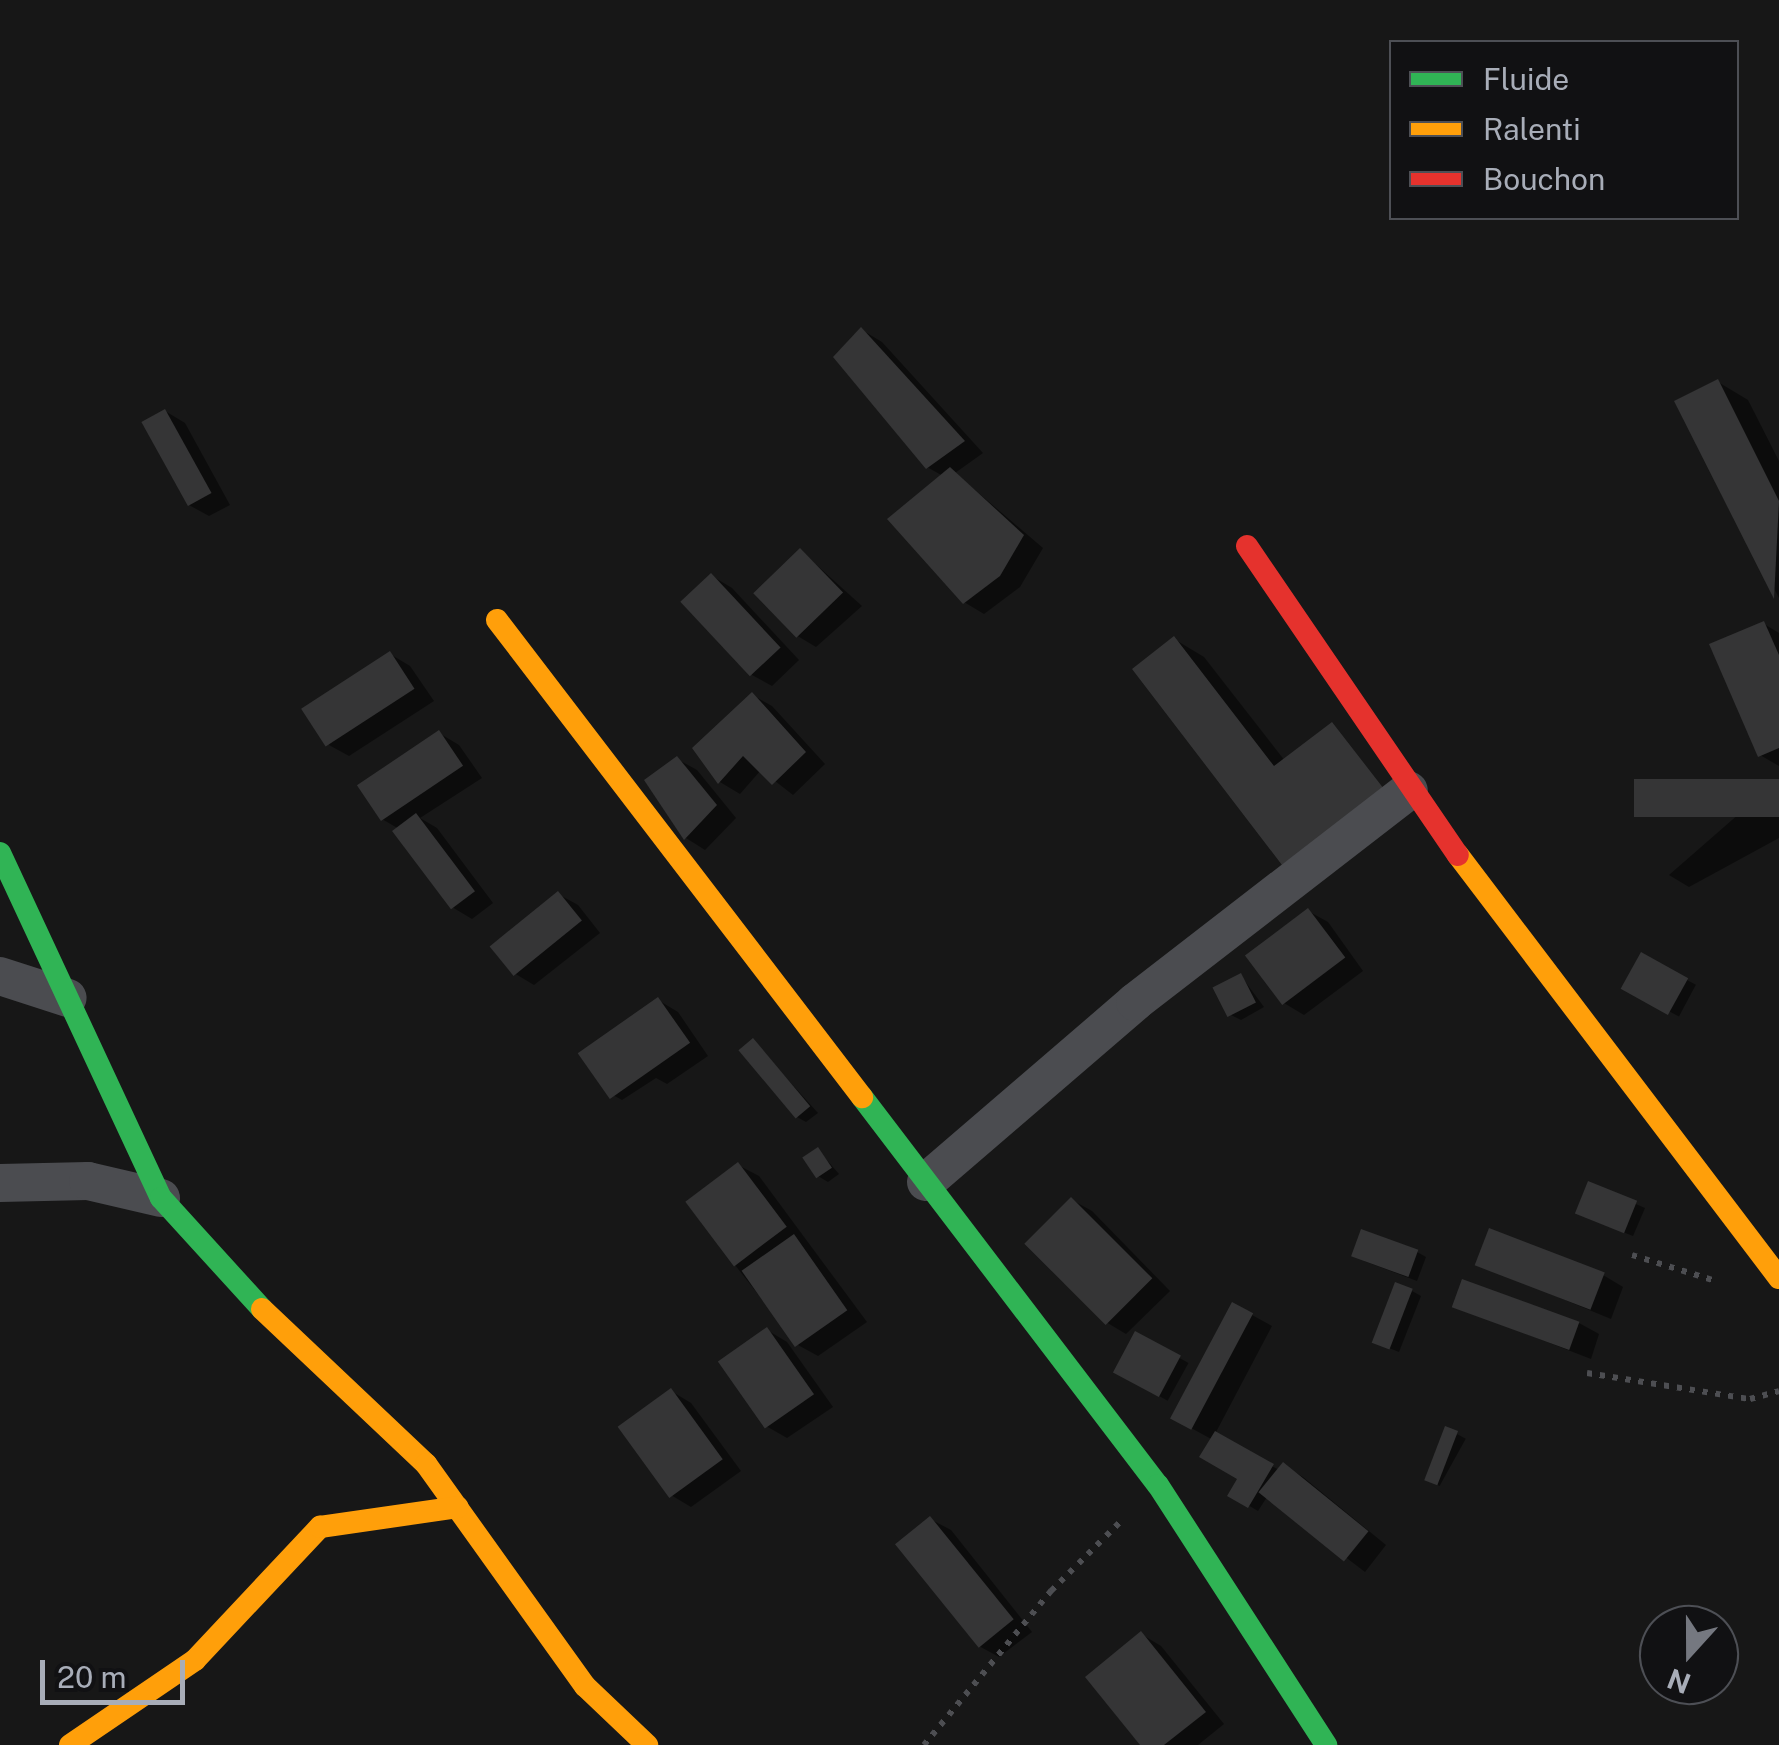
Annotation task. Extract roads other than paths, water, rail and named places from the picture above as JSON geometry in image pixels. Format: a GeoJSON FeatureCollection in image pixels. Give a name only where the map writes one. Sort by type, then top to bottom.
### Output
{"type":"FeatureCollection","features":[{"type":"Feature","properties":{"kind":"street"},"geometry":{"type":"LineString","coordinates":[[1246,546],[1409,790],[1779,1278]]}},
{"type":"Feature","properties":{"kind":"street"},"geometry":{"type":"LineString","coordinates":[[496,620],[1158,1485],[1326,1745]]}},
{"type":"Feature","properties":{"kind":"street"},"geometry":{"type":"LineString","coordinates":[[926,1182],[1135,1002],[1409,790]]}},
{"type":"Feature","properties":{"kind":"street"},"geometry":{"type":"LineString","coordinates":[[0,854],[161,1198],[294,1344],[426,1464],[586,1686],[648,1745]]}},
{"type":"Feature","properties":{"kind":"street"},"geometry":{"type":"LineString","coordinates":[[0,976],[68,998]]}},
{"type":"Feature","properties":{"kind":"street"},"geometry":{"type":"LineString","coordinates":[[0,1183],[88,1180],[161,1198]]}},
{"type":"Feature","properties":{"kind":"street"},"geometry":{"type":"LineString","coordinates":[[70,1745],[195,1660],[320,1527],[458,1507]]}}]}
